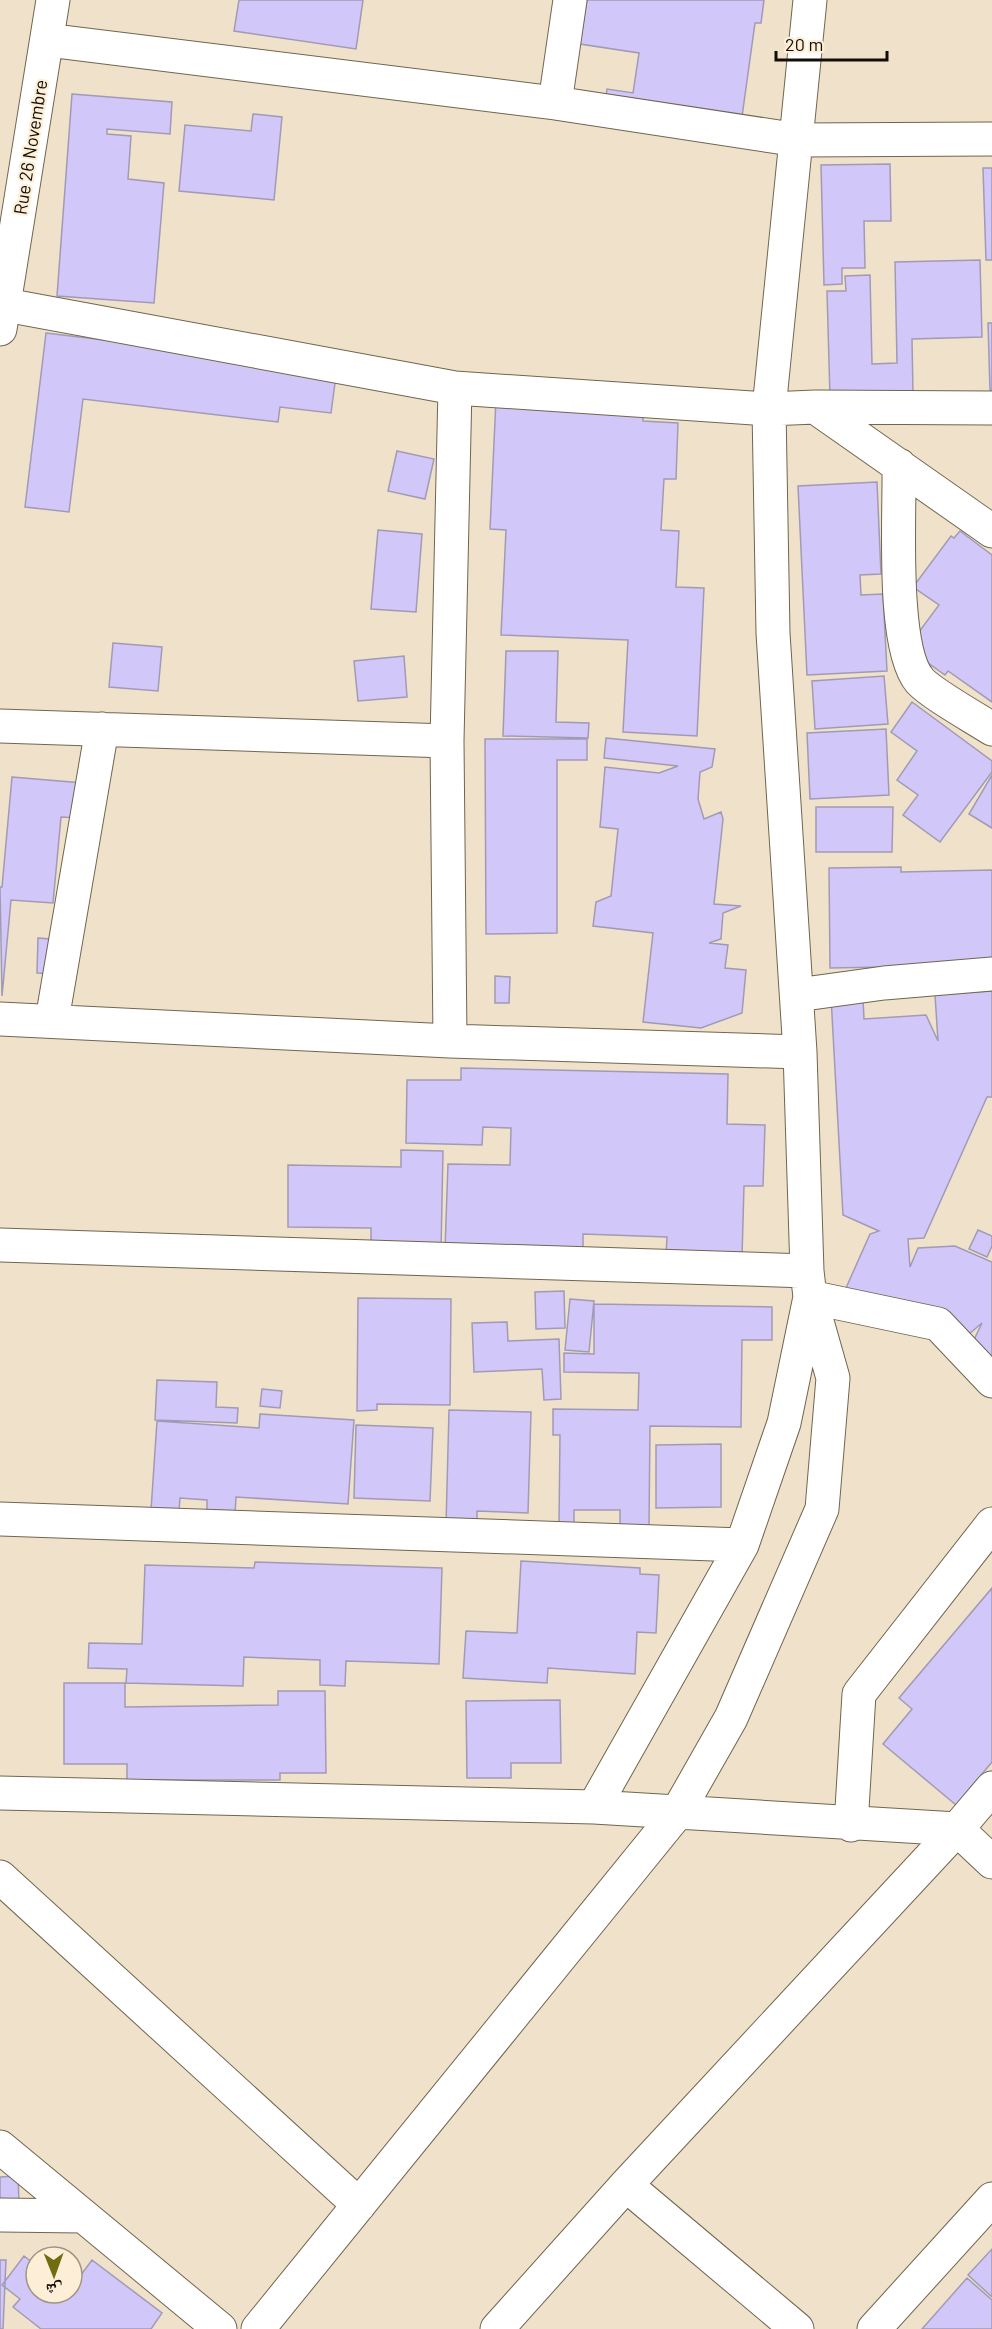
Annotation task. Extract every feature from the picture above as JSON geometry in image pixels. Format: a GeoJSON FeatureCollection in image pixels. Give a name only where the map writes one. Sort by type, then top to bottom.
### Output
{"type":"FeatureCollection","features":[{"type":"Feature","properties":{"kind":"street","name":"Rue 26 Novembre"},"geometry":{"type":"LineString","coordinates":[[1,313],[53,0]]}},
{"type":"Feature","properties":{"kind":"street"},"geometry":{"type":"LineString","coordinates":[[555,103],[570,0]]}},
{"type":"Feature","properties":{"kind":"street"},"geometry":{"type":"LineString","coordinates":[[258,2329],[677,1813],[730,1718],[822,1509],[833,1378],[809,1284],[797,995],[773,633],[769,409],[798,140],[810,0]]}},
{"type":"Feature","properties":{"kind":"street"},"geometry":{"type":"LineString","coordinates":[[47,40],[555,103],[798,140],[992,140]]}},
{"type":"Feature","properties":{"kind":"street"},"geometry":{"type":"LineString","coordinates":[[1,313],[455,388],[769,409],[992,408]]}},
{"type":"Feature","properties":{"kind":"street"},"geometry":{"type":"LineString","coordinates":[[450,1041],[447,741],[455,388]]}},
{"type":"Feature","properties":{"kind":"street"},"geometry":{"type":"LineString","coordinates":[[815,407],[992,531]]}},
{"type":"Feature","properties":{"kind":"street"},"geometry":{"type":"LineString","coordinates":[[899,465],[901,625],[908,660],[920,681],[992,729]]}},
{"type":"Feature","properties":{"kind":"street"},"geometry":{"type":"LineString","coordinates":[[0,726],[447,741]]}},
{"type":"Feature","properties":{"kind":"street"},"geometry":{"type":"LineString","coordinates":[[52,1020],[102,729]]}},
{"type":"Feature","properties":{"kind":"street"},"geometry":{"type":"LineString","coordinates":[[797,995],[884,983],[992,974]]}},
{"type":"Feature","properties":{"kind":"street"},"geometry":{"type":"LineString","coordinates":[[0,1019],[450,1041],[800,1052]]}},
{"type":"Feature","properties":{"kind":"street"},"geometry":{"type":"LineString","coordinates":[[0,1245],[809,1284],[938,1324],[992,1381]]}},
{"type":"Feature","properties":{"kind":"street"},"geometry":{"type":"LineString","coordinates":[[594,1807],[742,1545],[784,1423],[809,1284]]}},
{"type":"Feature","properties":{"kind":"street"},"geometry":{"type":"LineString","coordinates":[[0,1519],[742,1545]]}},
{"type":"Feature","properties":{"kind":"street"},"geometry":{"type":"LineString","coordinates":[[851,1825],[859,1694],[992,1524]]}},
{"type":"Feature","properties":{"kind":"street"},"geometry":{"type":"LineString","coordinates":[[497,2329],[626,2185],[957,1829],[992,1788]]}},
{"type":"Feature","properties":{"kind":"street"},"geometry":{"type":"LineString","coordinates":[[0,1793],[594,1807],[851,1825],[957,1829],[992,1862]]}},
{"type":"Feature","properties":{"kind":"street"},"geometry":{"type":"LineString","coordinates":[[0,1877],[358,2205]]}},
{"type":"Feature","properties":{"kind":"street"},"geometry":{"type":"LineString","coordinates":[[0,2147],[220,2329]]}},
{"type":"Feature","properties":{"kind":"street"},"geometry":{"type":"LineString","coordinates":[[626,2185],[797,2329]]}},
{"type":"Feature","properties":{"kind":"street"},"geometry":{"type":"LineString","coordinates":[[874,2329],[992,2199]]}},
{"type":"Feature","properties":{"kind":"street"},"geometry":{"type":"LineString","coordinates":[[0,2215],[82,2216]]}},
{"type":"Feature","properties":{"kind":"building"},"geometry":{"type":"Polygon","coordinates":[[[239,0],[363,0],[356,49],[234,31],[239,0]]]}},
{"type":"Feature","properties":{"kind":"building"},"geometry":{"type":"Polygon","coordinates":[[[587,0],[764,0],[761,23],[755,23],[740,131],[605,104],[607,89],[633,93],[639,53],[580,44],[587,0]]]}},
{"type":"Feature","properties":{"kind":"building"},"geometry":{"type":"Polygon","coordinates":[[[72,94],[172,102],[170,134],[107,129],[107,134],[131,136],[128,179],[164,183],[154,303],[57,296],[72,94]]]}},
{"type":"Feature","properties":{"kind":"building"},"geometry":{"type":"Polygon","coordinates":[[[253,114],[282,117],[274,200],[179,191],[185,125],[251,131],[253,114]]]}},
{"type":"Feature","properties":{"kind":"building"},"geometry":{"type":"Polygon","coordinates":[[[890,164],[891,221],[864,221],[865,268],[842,268],[842,284],[824,285],[821,165],[890,164]]]}},
{"type":"Feature","properties":{"kind":"building"},"geometry":{"type":"Polygon","coordinates":[[[983,168],[992,168],[992,260],[986,260],[983,168]]]}},
{"type":"Feature","properties":{"kind":"building"},"geometry":{"type":"Polygon","coordinates":[[[980,260],[982,337],[912,339],[913,394],[830,397],[827,291],[846,291],[845,276],[870,275],[872,364],[897,363],[895,262],[980,260]]]}},
{"type":"Feature","properties":{"kind":"building"},"geometry":{"type":"Polygon","coordinates":[[[988,323],[992,323],[992,390],[990,390],[988,323]]]}},
{"type":"Feature","properties":{"kind":"building"},"geometry":{"type":"Polygon","coordinates":[[[46,333],[337,368],[331,413],[280,407],[278,422],[83,399],[69,512],[25,507],[46,333]]]}},
{"type":"Feature","properties":{"kind":"building"},"geometry":{"type":"Polygon","coordinates":[[[644,394],[643,421],[678,423],[676,479],[664,479],[661,530],[679,531],[676,587],[704,588],[697,736],[623,732],[628,640],[501,635],[506,530],[490,529],[496,399],[644,394]]]}},
{"type":"Feature","properties":{"kind":"building"},"geometry":{"type":"Polygon","coordinates":[[[397,451],[434,459],[425,499],[388,491],[397,451]]]}},
{"type":"Feature","properties":{"kind":"building"},"geometry":{"type":"Polygon","coordinates":[[[877,482],[881,574],[860,575],[861,595],[883,594],[887,671],[807,675],[798,486],[877,482]]]}},
{"type":"Feature","properties":{"kind":"building"},"geometry":{"type":"Polygon","coordinates":[[[378,530],[422,534],[416,612],[371,609],[378,530]]]}},
{"type":"Feature","properties":{"kind":"building"},"geometry":{"type":"Polygon","coordinates":[[[960,531],[992,555],[992,702],[948,671],[945,675],[907,648],[939,605],[913,587],[951,536],[954,538],[960,531]]]}},
{"type":"Feature","properties":{"kind":"building"},"geometry":{"type":"Polygon","coordinates":[[[113,643],[162,647],[158,691],[109,687],[113,643]]]}},
{"type":"Feature","properties":{"kind":"building"},"geometry":{"type":"Polygon","coordinates":[[[506,651],[558,651],[556,722],[589,723],[588,738],[503,736],[506,651]]]}},
{"type":"Feature","properties":{"kind":"building"},"geometry":{"type":"Polygon","coordinates":[[[404,656],[407,697],[358,701],[354,661],[404,656]]]}},
{"type":"Feature","properties":{"kind":"building"},"geometry":{"type":"Polygon","coordinates":[[[884,676],[888,724],[815,729],[812,681],[884,676]]]}},
{"type":"Feature","properties":{"kind":"building"},"geometry":{"type":"Polygon","coordinates":[[[912,702],[992,761],[992,772],[940,842],[903,815],[918,795],[897,780],[917,751],[891,732],[912,702]]]}},
{"type":"Feature","properties":{"kind":"building"},"geometry":{"type":"Polygon","coordinates":[[[886,729],[889,795],[810,799],[807,733],[886,729]]]}},
{"type":"Feature","properties":{"kind":"building"},"geometry":{"type":"Polygon","coordinates":[[[606,738],[715,749],[712,767],[700,772],[698,799],[704,819],[721,812],[723,819],[714,904],[741,906],[723,913],[721,939],[709,943],[728,945],[725,968],[746,970],[742,1013],[701,1028],[643,1022],[653,933],[593,926],[596,902],[611,896],[618,829],[600,827],[605,767],[659,773],[678,766],[604,758],[606,738]]]}},
{"type":"Feature","properties":{"kind":"building"},"geometry":{"type":"Polygon","coordinates":[[[485,739],[587,739],[587,760],[557,760],[557,933],[486,934],[485,739]]]}},
{"type":"Feature","properties":{"kind":"building"},"geometry":{"type":"Polygon","coordinates":[[[992,775],[992,828],[969,814],[992,775]]]}},
{"type":"Feature","properties":{"kind":"building"},"geometry":{"type":"Polygon","coordinates":[[[12,777],[83,783],[80,818],[61,817],[53,903],[11,900],[2,996],[0,887],[2,887],[12,777]]]}},
{"type":"Feature","properties":{"kind":"building"},"geometry":{"type":"Polygon","coordinates":[[[816,807],[893,807],[892,852],[816,852],[816,807]]]}},
{"type":"Feature","properties":{"kind":"building"},"geometry":{"type":"Polygon","coordinates":[[[901,867],[901,872],[992,870],[992,965],[830,968],[829,868],[901,867]]]}},
{"type":"Feature","properties":{"kind":"building"},"geometry":{"type":"Polygon","coordinates":[[[38,938],[62,940],[60,974],[37,973],[38,938]]]}},
{"type":"Feature","properties":{"kind":"building"},"geometry":{"type":"Polygon","coordinates":[[[495,976],[510,977],[509,1003],[495,1003],[495,976]]]}},
{"type":"Feature","properties":{"kind":"building"},"geometry":{"type":"Polygon","coordinates":[[[862,978],[864,1019],[926,1015],[938,1041],[935,995],[992,991],[992,1097],[987,1097],[924,1238],[908,1239],[910,1267],[918,1248],[955,1246],[992,1262],[992,1367],[972,1344],[982,1323],[962,1340],[846,1288],[870,1234],[879,1231],[843,1215],[830,979],[862,978]]]}},
{"type":"Feature","properties":{"kind":"building"},"geometry":{"type":"Polygon","coordinates":[[[461,1068],[728,1074],[727,1124],[765,1125],[763,1186],[744,1186],[742,1257],[666,1256],[667,1237],[583,1234],[583,1252],[445,1249],[448,1164],[510,1165],[511,1128],[483,1127],[482,1145],[406,1143],[407,1080],[461,1080],[461,1068]]]}},
{"type":"Feature","properties":{"kind":"building"},"geometry":{"type":"Polygon","coordinates":[[[401,1150],[443,1151],[441,1251],[371,1250],[371,1228],[288,1227],[288,1165],[401,1167],[401,1150]]]}},
{"type":"Feature","properties":{"kind":"building"},"geometry":{"type":"Polygon","coordinates":[[[978,1230],[992,1236],[992,1246],[987,1257],[969,1249],[978,1230]]]}},
{"type":"Feature","properties":{"kind":"building"},"geometry":{"type":"Polygon","coordinates":[[[564,1291],[565,1328],[536,1329],[535,1292],[564,1291]]]}},
{"type":"Feature","properties":{"kind":"building"},"geometry":{"type":"Polygon","coordinates":[[[358,1298],[451,1299],[450,1405],[377,1404],[377,1410],[357,1411],[358,1298]]]}},
{"type":"Feature","properties":{"kind":"building"},"geometry":{"type":"Polygon","coordinates":[[[570,1299],[594,1301],[589,1352],[565,1350],[570,1299]]]}},
{"type":"Feature","properties":{"kind":"building"},"geometry":{"type":"Polygon","coordinates":[[[594,1304],[772,1307],[772,1340],[742,1340],[741,1427],[650,1426],[649,1528],[620,1528],[620,1510],[574,1510],[574,1525],[559,1525],[560,1435],[553,1435],[553,1409],[638,1410],[639,1373],[564,1372],[564,1353],[594,1354],[594,1304]]]}},
{"type":"Feature","properties":{"kind":"building"},"geometry":{"type":"Polygon","coordinates":[[[507,1322],[508,1341],[559,1339],[561,1399],[544,1400],[542,1369],[474,1372],[472,1323],[507,1322]]]}},
{"type":"Feature","properties":{"kind":"building"},"geometry":{"type":"Polygon","coordinates":[[[157,1380],[217,1382],[216,1407],[238,1408],[237,1423],[155,1420],[157,1380]]]}},
{"type":"Feature","properties":{"kind":"building"},"geometry":{"type":"Polygon","coordinates":[[[262,1389],[282,1391],[280,1408],[260,1406],[262,1389]]]}},
{"type":"Feature","properties":{"kind":"building"},"geometry":{"type":"Polygon","coordinates":[[[449,1410],[531,1412],[528,1513],[477,1511],[477,1526],[446,1525],[449,1410]]]}},
{"type":"Feature","properties":{"kind":"building"},"geometry":{"type":"Polygon","coordinates":[[[260,1414],[354,1420],[348,1504],[236,1497],[235,1515],[207,1513],[207,1500],[180,1498],[179,1511],[151,1510],[157,1421],[259,1428],[260,1414]]]}},
{"type":"Feature","properties":{"kind":"building"},"geometry":{"type":"Polygon","coordinates":[[[356,1425],[433,1428],[430,1501],[354,1498],[356,1425]]]}},
{"type":"Feature","properties":{"kind":"building"},"geometry":{"type":"Polygon","coordinates":[[[721,1444],[721,1507],[656,1508],[656,1445],[721,1444]]]}},
{"type":"Feature","properties":{"kind":"building"},"geometry":{"type":"Polygon","coordinates":[[[521,1561],[640,1568],[640,1574],[659,1575],[656,1633],[637,1632],[635,1674],[548,1668],[547,1683],[463,1678],[466,1631],[517,1633],[521,1561]]]}},
{"type":"Feature","properties":{"kind":"building"},"geometry":{"type":"Polygon","coordinates":[[[255,1562],[442,1568],[439,1664],[346,1661],[345,1686],[320,1685],[320,1660],[244,1657],[243,1686],[126,1683],[127,1669],[88,1668],[89,1643],[142,1644],[145,1565],[254,1568],[255,1562]]]}},
{"type":"Feature","properties":{"kind":"building"},"geometry":{"type":"Polygon","coordinates":[[[992,1588],[992,1762],[956,1805],[883,1744],[912,1709],[899,1698],[992,1588]]]}},
{"type":"Feature","properties":{"kind":"building"},"geometry":{"type":"Polygon","coordinates":[[[64,1683],[125,1683],[125,1707],[278,1705],[278,1691],[325,1691],[326,1773],[280,1773],[280,1780],[127,1780],[127,1764],[64,1764],[64,1683]]]}},
{"type":"Feature","properties":{"kind":"building"},"geometry":{"type":"Polygon","coordinates":[[[560,1700],[561,1763],[511,1763],[511,1778],[467,1778],[466,1701],[560,1700]]]}},
{"type":"Feature","properties":{"kind":"building"},"geometry":{"type":"Polygon","coordinates":[[[18,2176],[19,2202],[0,2203],[0,2177],[18,2176]]]}},
{"type":"Feature","properties":{"kind":"building"},"geometry":{"type":"Polygon","coordinates":[[[992,2249],[992,2297],[968,2275],[992,2249]]]}},
{"type":"Feature","properties":{"kind":"building"},"geometry":{"type":"Polygon","coordinates":[[[24,2256],[24,2305],[84,2305],[84,2271],[92,2260],[162,2313],[151,2329],[41,2329],[13,2307],[20,2299],[2,2285],[24,2256]]]}},
{"type":"Feature","properties":{"kind":"building"},"geometry":{"type":"Polygon","coordinates":[[[0,2260],[6,2260],[3,2329],[0,2329],[0,2260]]]}},
{"type":"Feature","properties":{"kind":"building"},"geometry":{"type":"Polygon","coordinates":[[[967,2278],[992,2300],[992,2329],[922,2329],[967,2278]]]}}]}
